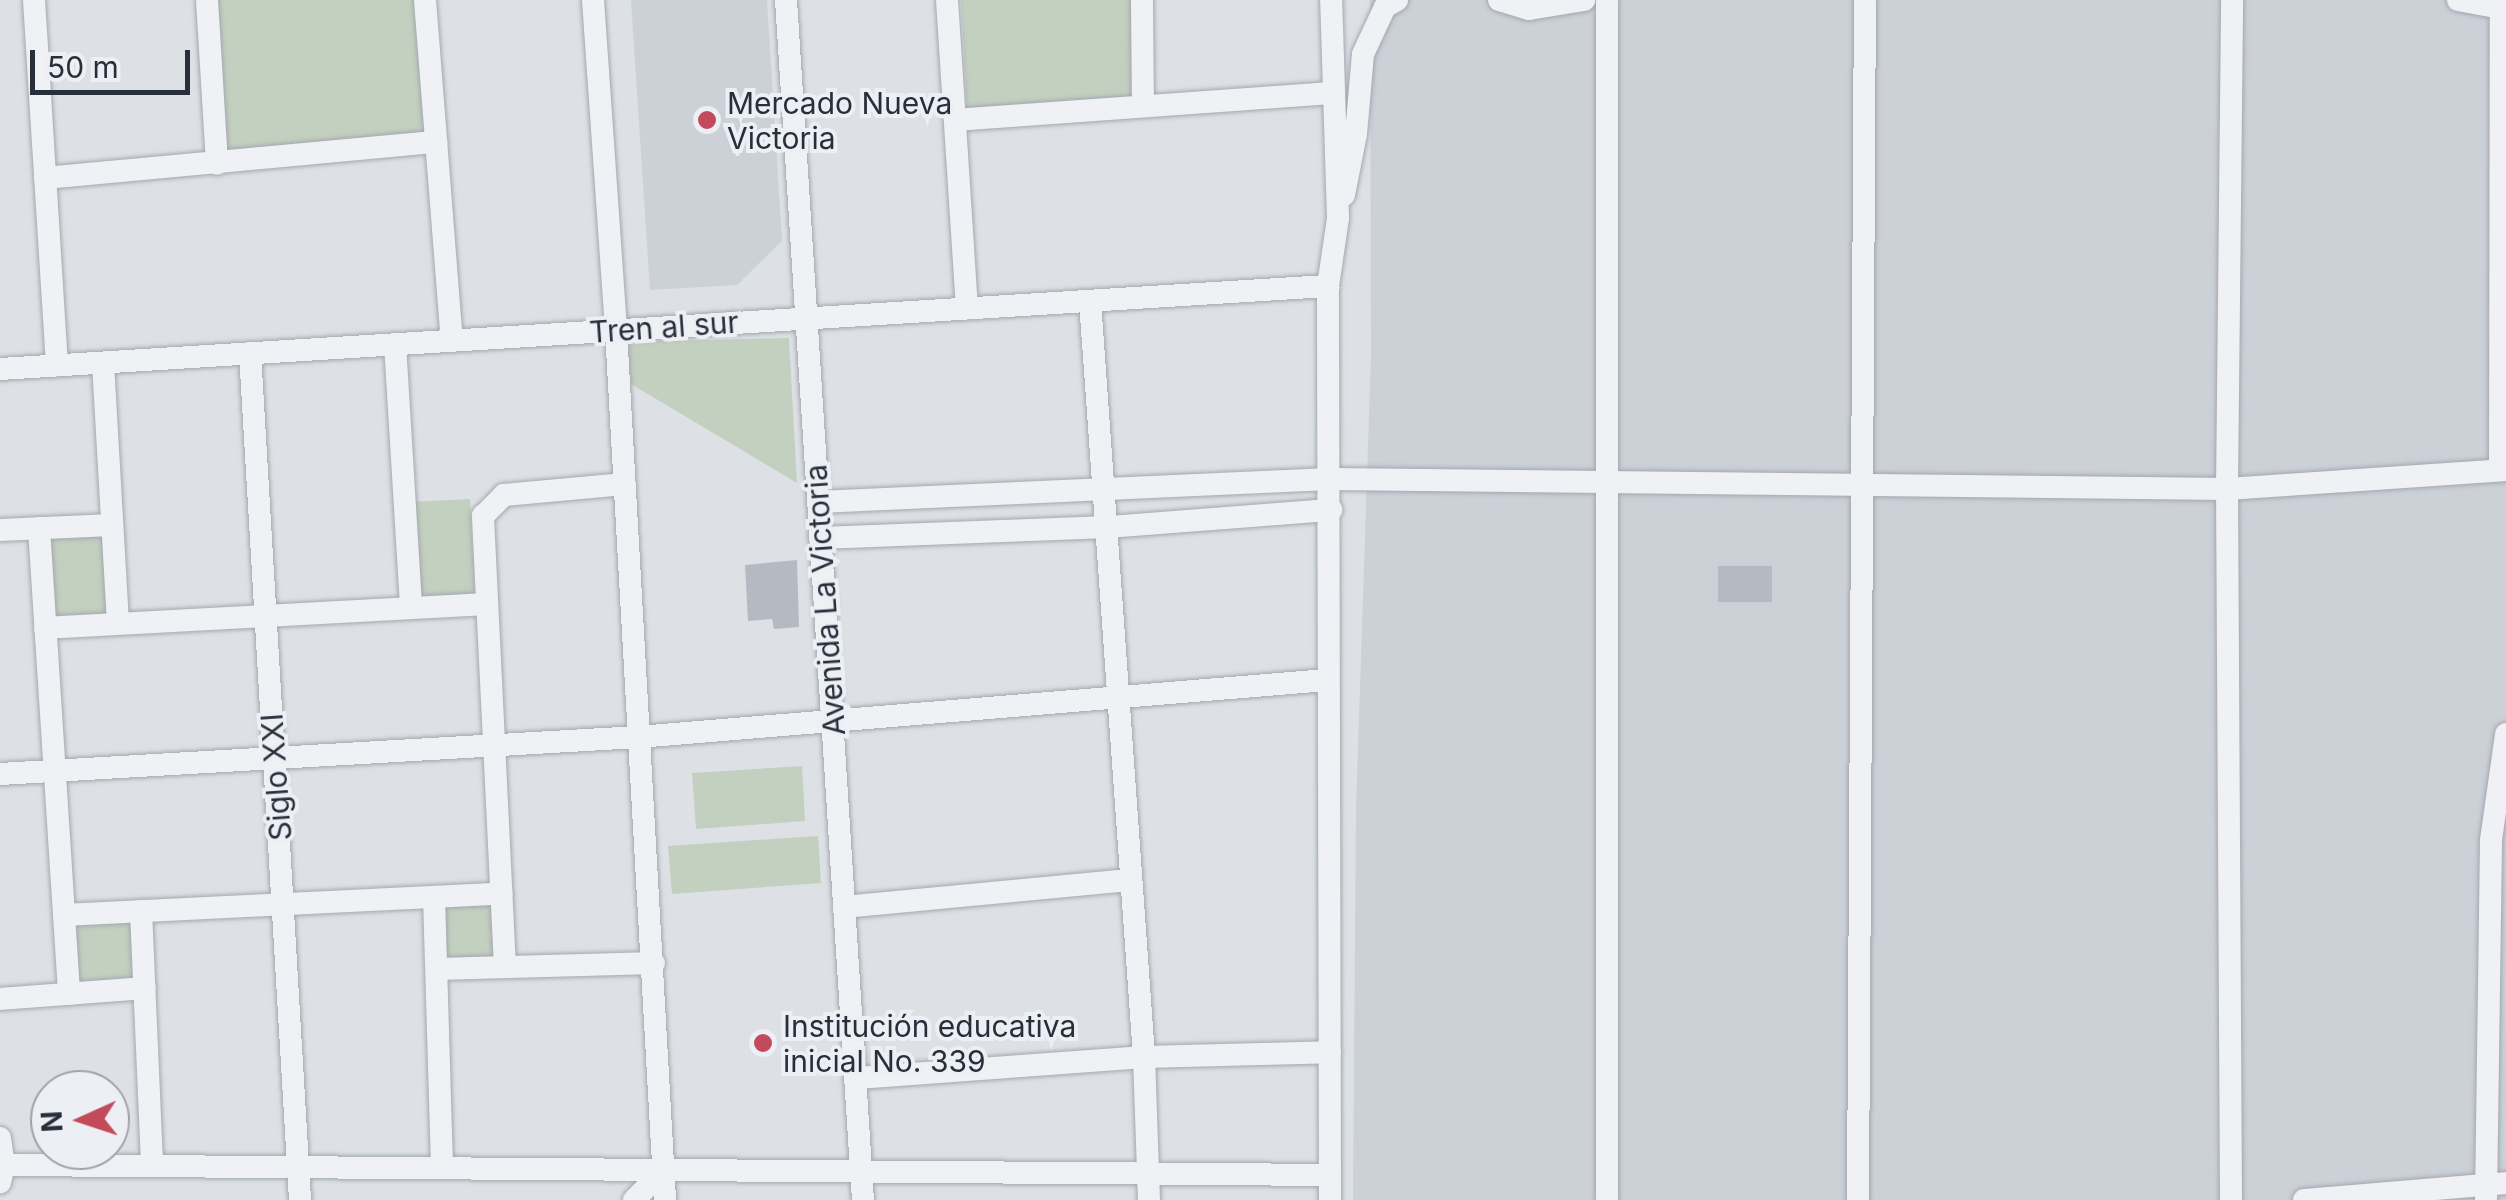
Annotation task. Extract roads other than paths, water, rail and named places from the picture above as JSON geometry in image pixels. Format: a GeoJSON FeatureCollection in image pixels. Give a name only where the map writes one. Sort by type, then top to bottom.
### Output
{"type":"FeatureCollection","features":[{"type":"Feature","properties":{"kind":"street"},"geometry":{"type":"LineString","coordinates":[[34,0],[57,365]]}},
{"type":"Feature","properties":{"kind":"street"},"geometry":{"type":"LineString","coordinates":[[208,0],[217,164]]}},
{"type":"Feature","properties":{"kind":"street"},"geometry":{"type":"LineString","coordinates":[[425,0],[452,341]]}},
{"type":"Feature","properties":{"kind":"street"},"geometry":{"type":"LineString","coordinates":[[593,0],[616,330],[665,1200]]}},
{"type":"Feature","properties":{"kind":"street","name":"Avenida La Victoria"},"geometry":{"type":"LineString","coordinates":[[786,0],[863,1200]]}},
{"type":"Feature","properties":{"kind":"street"},"geometry":{"type":"LineString","coordinates":[[947,0],[966,308]]}},
{"type":"Feature","properties":{"kind":"street"},"geometry":{"type":"LineString","coordinates":[[1142,0],[1144,106]]}},
{"type":"Feature","properties":{"kind":"street"},"geometry":{"type":"LineString","coordinates":[[1331,0],[1338,218]]}},
{"type":"Feature","properties":{"kind":"street"},"geometry":{"type":"LineString","coordinates":[[1499,0],[1529,10],[1584,0]]}},
{"type":"Feature","properties":{"kind":"street"},"geometry":{"type":"LineString","coordinates":[[1606,1200],[1607,0]]}},
{"type":"Feature","properties":{"kind":"street"},"geometry":{"type":"LineString","coordinates":[[1858,1200],[1865,0]]}},
{"type":"Feature","properties":{"kind":"street"},"geometry":{"type":"LineString","coordinates":[[2231,1200],[2227,489],[2232,0]]}},
{"type":"Feature","properties":{"kind":"street"},"geometry":{"type":"LineString","coordinates":[[818,502],[1331,479],[2227,489],[2503,470],[2503,6],[2458,0]]}},
{"type":"Feature","properties":{"kind":"street"},"geometry":{"type":"LineString","coordinates":[[1330,1200],[1328,286],[1354,150],[1363,54],[1388,2]]}},
{"type":"Feature","properties":{"kind":"street"},"geometry":{"type":"LineString","coordinates":[[954,120],[1331,93]]}},
{"type":"Feature","properties":{"kind":"street"},"geometry":{"type":"LineString","coordinates":[[45,178],[436,142]]}},
{"type":"Feature","properties":{"kind":"street","name":"Tren al sur"},"geometry":{"type":"LineString","coordinates":[[0,369],[1328,286]]}},
{"type":"Feature","properties":{"kind":"street"},"geometry":{"type":"LineString","coordinates":[[1090,300],[1144,1057],[1149,1200]]}},
{"type":"Feature","properties":{"kind":"street"},"geometry":{"type":"LineString","coordinates":[[395,344],[411,607]]}},
{"type":"Feature","properties":{"kind":"street","name":"Siglo XXI"},"geometry":{"type":"LineString","coordinates":[[250,354],[300,1200]]}},
{"type":"Feature","properties":{"kind":"street"},"geometry":{"type":"LineString","coordinates":[[102,362],[118,622]]}},
{"type":"Feature","properties":{"kind":"street"},"geometry":{"type":"LineString","coordinates":[[505,967],[483,516],[491,503],[504,495],[625,484]]}},
{"type":"Feature","properties":{"kind":"street"},"geometry":{"type":"LineString","coordinates":[[820,538],[1108,526],[1330,510]]}},
{"type":"Feature","properties":{"kind":"street"},"geometry":{"type":"LineString","coordinates":[[0,530],[112,524]]}},
{"type":"Feature","properties":{"kind":"street"},"geometry":{"type":"LineString","coordinates":[[39,528],[69,994]]}},
{"type":"Feature","properties":{"kind":"street"},"geometry":{"type":"LineString","coordinates":[[45,628],[485,604]]}},
{"type":"Feature","properties":{"kind":"street"},"geometry":{"type":"LineString","coordinates":[[0,774],[638,738],[1327,680]]}},
{"type":"Feature","properties":{"kind":"street"},"geometry":{"type":"LineString","coordinates":[[2304,1200],[2493,1189],[2491,840],[2506,734]]}},
{"type":"Feature","properties":{"kind":"street"},"geometry":{"type":"LineString","coordinates":[[844,907],[1129,880]]}},
{"type":"Feature","properties":{"kind":"street"},"geometry":{"type":"LineString","coordinates":[[64,915],[501,894]]}},
{"type":"Feature","properties":{"kind":"street"},"geometry":{"type":"LineString","coordinates":[[434,897],[442,1168]]}},
{"type":"Feature","properties":{"kind":"street"},"geometry":{"type":"LineString","coordinates":[[141,912],[152,1166]]}},
{"type":"Feature","properties":{"kind":"street"},"geometry":{"type":"LineString","coordinates":[[438,969],[654,964]]}},
{"type":"Feature","properties":{"kind":"street"},"geometry":{"type":"LineString","coordinates":[[0,999],[144,988]]}},
{"type":"Feature","properties":{"kind":"street"},"geometry":{"type":"LineString","coordinates":[[857,1078],[1144,1057],[1330,1052]]}},
{"type":"Feature","properties":{"kind":"street"},"geometry":{"type":"LineString","coordinates":[[0,1138],[2,1174],[152,1166],[300,1166],[1327,1175]]}},
{"type":"Feature","properties":{"kind":"street"},"geometry":{"type":"LineString","coordinates":[[634,1200],[665,1170]]}},
{"type":"Feature","properties":{"kind":"place","name":"Mercado Nueva Victoria"},"geometry":{"type":"Point","coordinates":[707,120]}},
{"type":"Feature","properties":{"kind":"place","name":"Institución educativa inicial No. 339"},"geometry":{"type":"Point","coordinates":[763,1043]}}]}
